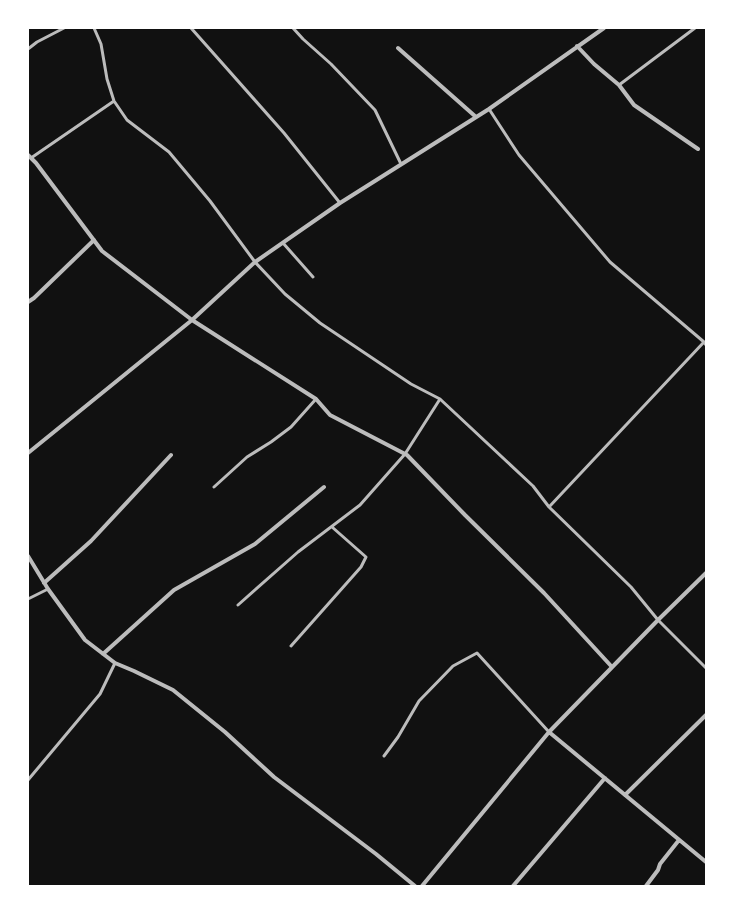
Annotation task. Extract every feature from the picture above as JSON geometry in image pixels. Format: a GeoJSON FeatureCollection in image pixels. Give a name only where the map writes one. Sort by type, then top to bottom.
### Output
{"type":"FeatureCollection","features":[{"type":"Feature","properties":{"kind":"street"},"geometry":{"type":"LineString","coordinates":[[28,453],[192,320],[255,262],[340,203],[488,109],[604,28]]}},
{"type":"Feature","properties":{"kind":"street"},"geometry":{"type":"LineString","coordinates":[[577,46],[594,64],[619,85],[634,105],[698,149]]}},
{"type":"Feature","properties":{"kind":"street"},"geometry":{"type":"LineString","coordinates":[[398,48],[476,117]]}},
{"type":"Feature","properties":{"kind":"street"},"geometry":{"type":"LineString","coordinates":[[29,156],[36,163],[102,251],[192,320],[316,399],[330,415],[405,454],[544,593],[612,667]]}},
{"type":"Feature","properties":{"kind":"street"},"geometry":{"type":"LineString","coordinates":[[28,302],[94,240]]}},
{"type":"Feature","properties":{"kind":"street"},"geometry":{"type":"LineString","coordinates":[[44,583],[91,541],[170,455]]}},
{"type":"Feature","properties":{"kind":"street"},"geometry":{"type":"LineString","coordinates":[[103,654],[174,590],[255,544],[324,487]]}},
{"type":"Feature","properties":{"kind":"street"},"geometry":{"type":"LineString","coordinates":[[28,556],[48,589],[85,640],[115,663],[173,690],[225,732],[274,777],[376,854],[415,886]]}},
{"type":"Feature","properties":{"kind":"street"},"geometry":{"type":"LineString","coordinates":[[422,886],[550,732],[658,620],[706,573]]}},
{"type":"Feature","properties":{"kind":"street"},"geometry":{"type":"LineString","coordinates":[[625,795],[706,715]]}},
{"type":"Feature","properties":{"kind":"street"},"geometry":{"type":"LineString","coordinates":[[550,732],[706,862]]}},
{"type":"Feature","properties":{"kind":"street"},"geometry":{"type":"LineString","coordinates":[[513,886],[605,778]]}},
{"type":"Feature","properties":{"kind":"street"},"geometry":{"type":"LineString","coordinates":[[646,886],[658,870],[660,864],[679,840]]}},
{"type":"Feature","properties":{"kind":"lane"},"geometry":{"type":"LineString","coordinates":[[28,49],[37,42],[64,28]]}},
{"type":"Feature","properties":{"kind":"lane"},"geometry":{"type":"LineString","coordinates":[[94,28],[101,44],[107,80],[114,101],[127,120],[169,152],[210,201],[255,262],[285,294],[320,323],[411,384],[440,399],[533,486],[549,507],[631,587],[658,620],[706,668]]}},
{"type":"Feature","properties":{"kind":"lane"},"geometry":{"type":"LineString","coordinates":[[191,28],[284,133],[340,203]]}},
{"type":"Feature","properties":{"kind":"lane"},"geometry":{"type":"LineString","coordinates":[[294,28],[303,39],[331,64],[375,110],[401,164]]}},
{"type":"Feature","properties":{"kind":"lane"},"geometry":{"type":"LineString","coordinates":[[619,85],[695,28]]}},
{"type":"Feature","properties":{"kind":"lane"},"geometry":{"type":"LineString","coordinates":[[29,156],[114,101]]}},
{"type":"Feature","properties":{"kind":"lane"},"geometry":{"type":"LineString","coordinates":[[488,109],[519,155],[610,262],[705,344],[549,507]]}},
{"type":"Feature","properties":{"kind":"lane"},"geometry":{"type":"LineString","coordinates":[[283,243],[313,277]]}},
{"type":"Feature","properties":{"kind":"lane"},"geometry":{"type":"LineString","coordinates":[[214,487],[246,457],[271,442],[290,427],[316,399]]}},
{"type":"Feature","properties":{"kind":"lane"},"geometry":{"type":"LineString","coordinates":[[238,605],[298,552],[332,528],[360,505],[405,454],[440,399]]}},
{"type":"Feature","properties":{"kind":"lane"},"geometry":{"type":"LineString","coordinates":[[290,646],[361,567],[366,557],[332,528]]}},
{"type":"Feature","properties":{"kind":"lane"},"geometry":{"type":"LineString","coordinates":[[28,599],[48,589]]}},
{"type":"Feature","properties":{"kind":"lane"},"geometry":{"type":"LineString","coordinates":[[384,756],[398,737],[419,701],[454,666],[477,654],[550,732]]}},
{"type":"Feature","properties":{"kind":"lane"},"geometry":{"type":"LineString","coordinates":[[28,780],[100,694],[115,663]]}}]}
